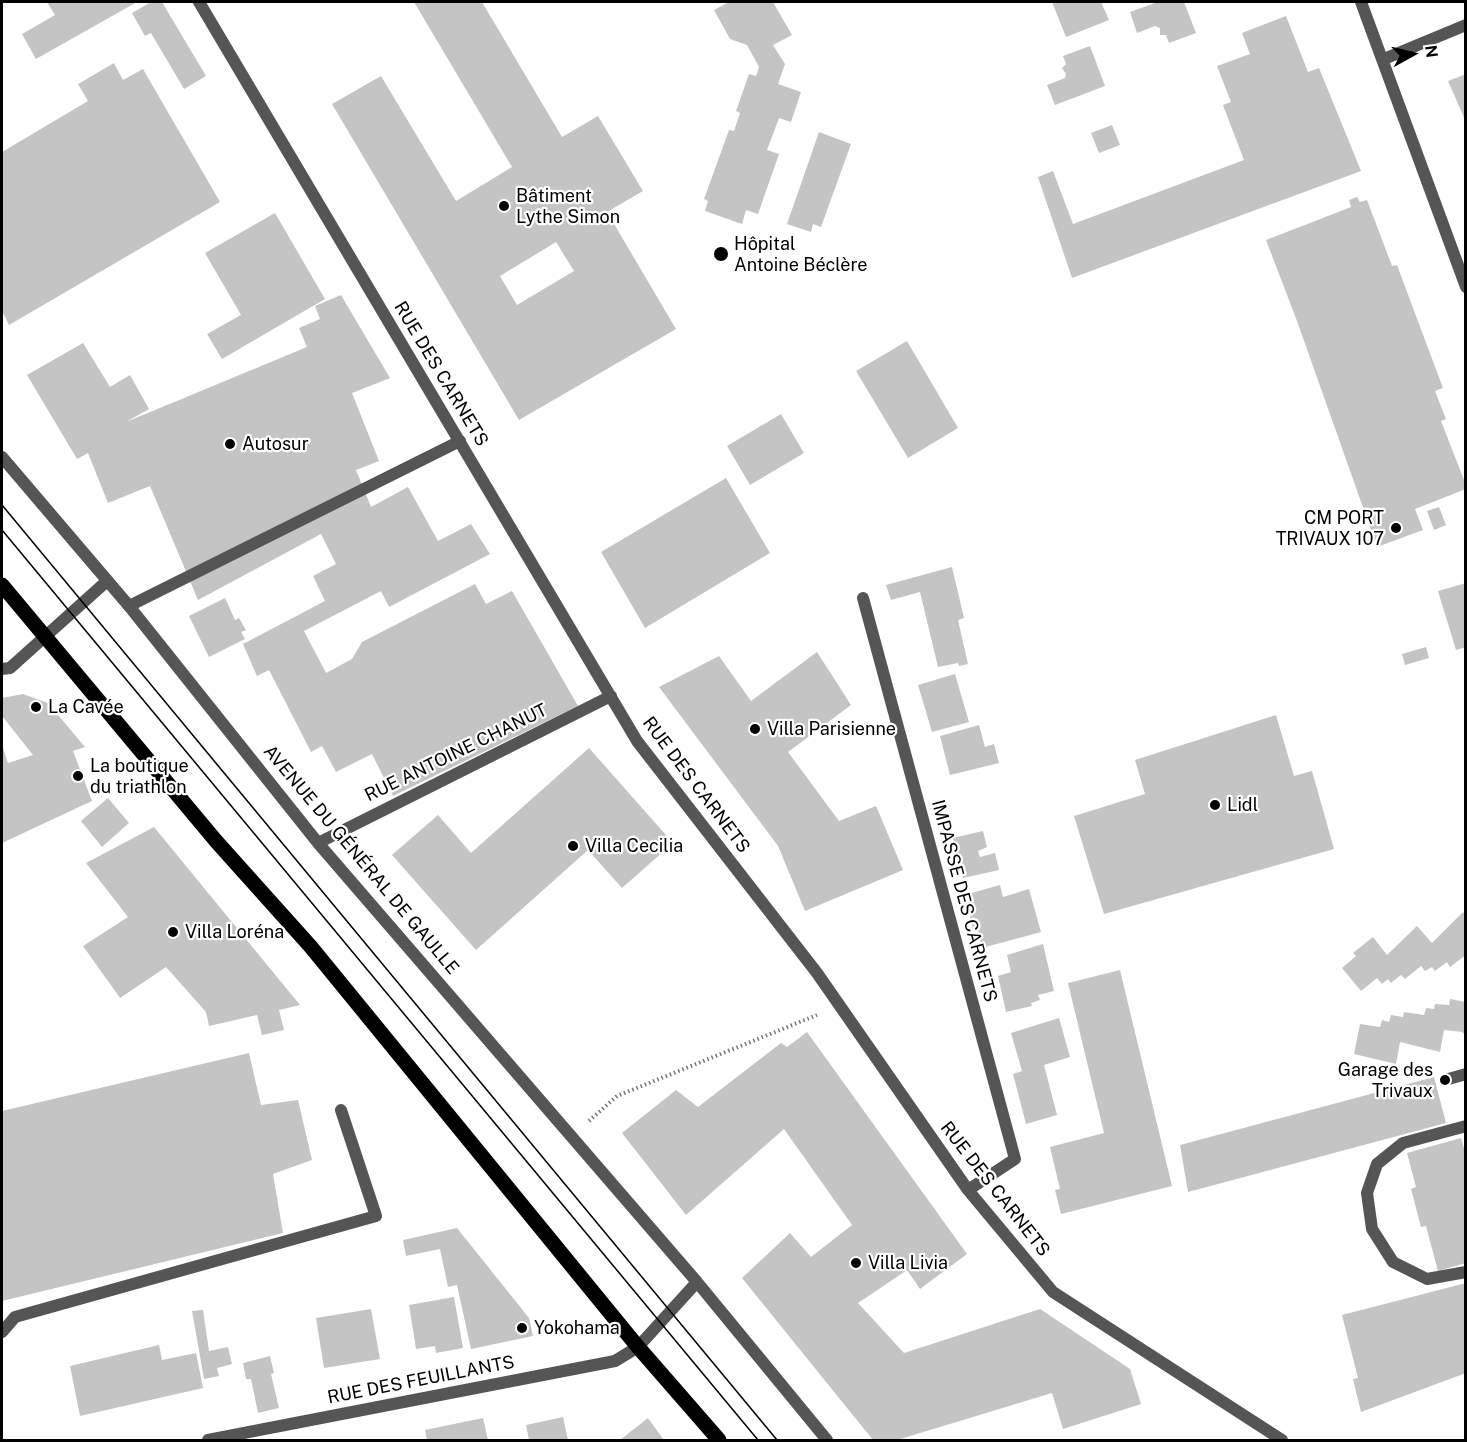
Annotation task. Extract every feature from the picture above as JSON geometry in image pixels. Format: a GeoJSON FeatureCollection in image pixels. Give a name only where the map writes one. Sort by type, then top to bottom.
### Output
{"type":"FeatureCollection","features":[{"type":"Feature","properties":{"kind":"main road"},"geometry":{"type":"LineString","coordinates":[[2,585],[44,639],[216,841],[311,946],[638,1347],[719,1440]]}},
{"type":"Feature","properties":{"kind":"street","name":"RUE DES CARNETS"},"geometry":{"type":"LineString","coordinates":[[199,2],[637,741],[817,973],[969,1190],[1053,1292],[1282,1440]]}},
{"type":"Feature","properties":{"kind":"street"},"geometry":{"type":"LineString","coordinates":[[1361,2],[1461,261],[1466,287]]}},
{"type":"Feature","properties":{"kind":"street"},"geometry":{"type":"LineString","coordinates":[[1384,59],[1466,25]]}},
{"type":"Feature","properties":{"kind":"street"},"geometry":{"type":"LineString","coordinates":[[129,606],[460,441]]}},
{"type":"Feature","properties":{"kind":"street","name":"AVENUE DU GÉNÉRAL DE GAULLE"},"geometry":{"type":"LineString","coordinates":[[2,457],[129,606],[318,843],[697,1282],[827,1440]]}},
{"type":"Feature","properties":{"kind":"street"},"geometry":{"type":"LineString","coordinates":[[2,669],[10,668],[107,581]]}},
{"type":"Feature","properties":{"kind":"street","name":"IMPASSE DES CARNETS"},"geometry":{"type":"LineString","coordinates":[[862,598],[1015,1159],[969,1190]]}},
{"type":"Feature","properties":{"kind":"street","name":"RUE ANTOINE CHANUT"},"geometry":{"type":"LineString","coordinates":[[318,843],[611,696]]}},
{"type":"Feature","properties":{"kind":"street"},"geometry":{"type":"LineString","coordinates":[[1445,1080],[1466,1074]]}},
{"type":"Feature","properties":{"kind":"street"},"geometry":{"type":"LineString","coordinates":[[2,1332],[15,1317],[376,1215],[341,1110]]}},
{"type":"Feature","properties":{"kind":"street"},"geometry":{"type":"LineString","coordinates":[[1466,1126],[1403,1143],[1377,1164],[1366,1192],[1372,1229],[1393,1262],[1427,1280],[1466,1272]]}},
{"type":"Feature","properties":{"kind":"street"},"geometry":{"type":"LineString","coordinates":[[638,1347],[697,1282]]}},
{"type":"Feature","properties":{"kind":"street","name":"RUE DES FEUILLANTS"},"geometry":{"type":"LineString","coordinates":[[208,1440],[615,1361],[638,1347]]}},
{"type":"Feature","properties":{"kind":"path"},"geometry":{"type":"LineString","coordinates":[[571,1136],[617,1096],[840,1006]]}},
{"type":"Feature","properties":{"kind":"building"},"geometry":{"type":"Polygon","coordinates":[[[47,2],[137,2],[36,59],[22,34],[55,15],[47,2]]]}},
{"type":"Feature","properties":{"kind":"building"},"geometry":{"type":"Polygon","coordinates":[[[151,2],[162,2],[206,76],[184,89],[151,33],[145,36],[132,13],[151,2]]]}},
{"type":"Feature","properties":{"kind":"building","name":"Bâtiment Lythe Simon"},"geometry":{"type":"Polygon","coordinates":[[[414,2],[482,2],[562,137],[598,116],[643,191],[607,212],[676,329],[519,420],[332,104],[381,76],[456,201],[512,167],[414,2]],[[556,242],[500,276],[517,305],[574,271],[556,242]]]}},
{"type":"Feature","properties":{"kind":"building"},"geometry":{"type":"Polygon","coordinates":[[[729,2],[773,2],[792,35],[773,45],[785,64],[778,84],[801,92],[791,122],[779,118],[767,150],[779,154],[758,214],[746,210],[742,224],[705,211],[708,201],[704,199],[729,130],[734,131],[740,113],[736,111],[749,74],[756,76],[759,67],[747,45],[730,39],[714,10],[729,2]]]}},
{"type":"Feature","properties":{"kind":"building"},"geometry":{"type":"Polygon","coordinates":[[[1052,2],[1101,2],[1109,20],[1066,37],[1052,2]]]}},
{"type":"Feature","properties":{"kind":"building"},"geometry":{"type":"Polygon","coordinates":[[[1158,2],[1184,2],[1196,33],[1169,43],[1166,35],[1160,35],[1160,28],[1155,26],[1137,33],[1130,12],[1158,2]]]}},
{"type":"Feature","properties":{"kind":"building"},"geometry":{"type":"Polygon","coordinates":[[[1286,16],[1308,72],[1319,68],[1361,171],[1072,278],[1038,177],[1053,171],[1073,224],[1244,160],[1223,105],[1231,102],[1217,66],[1250,54],[1242,33],[1286,16]]]}},
{"type":"Feature","properties":{"kind":"building"},"geometry":{"type":"Polygon","coordinates":[[[1090,46],[1105,86],[1055,105],[1047,85],[1065,78],[1066,74],[1062,68],[1066,64],[1063,56],[1090,46]]]}},
{"type":"Feature","properties":{"kind":"building"},"geometry":{"type":"Polygon","coordinates":[[[114,63],[123,80],[143,69],[220,202],[9,325],[2,311],[2,152],[88,101],[78,84],[114,63]]]}},
{"type":"Feature","properties":{"kind":"building"},"geometry":{"type":"Polygon","coordinates":[[[1466,74],[1466,122],[1448,81],[1466,74]]]}},
{"type":"Feature","properties":{"kind":"building"},"geometry":{"type":"Polygon","coordinates":[[[1112,125],[1120,145],[1099,153],[1091,133],[1112,125]]]}},
{"type":"Feature","properties":{"kind":"building"},"geometry":{"type":"Polygon","coordinates":[[[819,132],[851,144],[821,227],[813,224],[811,232],[787,224],[819,132]]]}},
{"type":"Feature","properties":{"kind":"building"},"geometry":{"type":"Polygon","coordinates":[[[1357,197],[1360,202],[1367,200],[1392,266],[1397,265],[1443,388],[1435,391],[1446,419],[1441,421],[1466,485],[1466,489],[1415,509],[1423,530],[1377,547],[1266,240],[1351,207],[1349,200],[1357,197]]]}},
{"type":"Feature","properties":{"kind":"building"},"geometry":{"type":"Polygon","coordinates":[[[275,213],[325,299],[222,359],[207,334],[241,315],[205,253],[275,213]]]}},
{"type":"Feature","properties":{"kind":"building"},"geometry":{"type":"Polygon","coordinates":[[[341,295],[390,378],[352,393],[379,461],[356,470],[371,507],[408,487],[438,541],[471,524],[490,554],[389,607],[381,591],[304,631],[326,673],[352,659],[362,642],[475,584],[486,604],[512,591],[578,706],[393,796],[372,754],[336,772],[322,746],[311,752],[269,670],[257,676],[243,644],[325,601],[313,576],[336,564],[321,534],[198,600],[150,486],[108,503],[88,453],[77,459],[27,375],[83,343],[110,387],[130,375],[149,409],[126,422],[307,347],[299,328],[320,319],[315,306],[341,295]]]}},
{"type":"Feature","properties":{"kind":"building"},"geometry":{"type":"Polygon","coordinates":[[[907,341],[958,428],[908,458],[856,371],[907,341]]]}},
{"type":"Feature","properties":{"kind":"building"},"geometry":{"type":"Polygon","coordinates":[[[781,414],[804,453],[750,485],[727,446],[781,414]]]}},
{"type":"Feature","properties":{"kind":"building"},"geometry":{"type":"Polygon","coordinates":[[[726,478],[770,553],[645,628],[601,552],[726,478]]]}},
{"type":"Feature","properties":{"kind":"building"},"geometry":{"type":"Polygon","coordinates":[[[1439,507],[1446,525],[1434,530],[1427,511],[1439,507]]]}},
{"type":"Feature","properties":{"kind":"building"},"geometry":{"type":"Polygon","coordinates":[[[952,567],[964,618],[958,620],[968,664],[959,666],[958,663],[938,667],[920,592],[891,600],[886,585],[952,567]]]}},
{"type":"Feature","properties":{"kind":"building"},"geometry":{"type":"Polygon","coordinates":[[[1466,583],[1466,647],[1456,650],[1438,591],[1466,583]]]}},
{"type":"Feature","properties":{"kind":"building"},"geometry":{"type":"Polygon","coordinates":[[[225,598],[235,620],[239,618],[246,630],[241,632],[245,639],[209,657],[189,616],[225,598]]]}},
{"type":"Feature","properties":{"kind":"building"},"geometry":{"type":"Polygon","coordinates":[[[1426,647],[1429,658],[1405,665],[1402,654],[1426,647]]]}},
{"type":"Feature","properties":{"kind":"building","name":"Villa Parisienne"},"geometry":{"type":"Polygon","coordinates":[[[817,652],[851,705],[788,752],[839,821],[876,806],[903,870],[805,911],[778,846],[659,687],[719,656],[751,701],[817,652]]]}},
{"type":"Feature","properties":{"kind":"building"},"geometry":{"type":"Polygon","coordinates":[[[955,674],[969,722],[932,732],[918,685],[955,674]]]}},
{"type":"Feature","properties":{"kind":"building"},"geometry":{"type":"Polygon","coordinates":[[[23,694],[48,703],[85,747],[73,751],[92,801],[2,843],[2,745],[8,763],[33,755],[2,716],[2,698],[23,694]]]}},
{"type":"Feature","properties":{"kind":"building","name":"Lidl"},"geometry":{"type":"Polygon","coordinates":[[[1276,715],[1294,776],[1312,771],[1334,849],[1104,914],[1074,816],[1145,794],[1135,760],[1276,715]]]}},
{"type":"Feature","properties":{"kind":"building"},"geometry":{"type":"Polygon","coordinates":[[[979,725],[985,747],[994,744],[999,763],[950,775],[940,736],[979,725]]]}},
{"type":"Feature","properties":{"kind":"building","name":"Villa Cecilia"},"geometry":{"type":"Polygon","coordinates":[[[589,748],[673,843],[622,888],[588,850],[476,950],[392,855],[438,815],[471,853],[589,748]]]}},
{"type":"Feature","properties":{"kind":"building"},"geometry":{"type":"Polygon","coordinates":[[[108,798],[129,823],[102,847],[81,821],[108,798]]]}},
{"type":"Feature","properties":{"kind":"building","name":"Villa Loréna"},"geometry":{"type":"Polygon","coordinates":[[[154,827],[300,1005],[279,1010],[284,1030],[262,1035],[257,1015],[209,1026],[206,1012],[166,967],[120,998],[83,946],[128,917],[86,863],[154,827]]]}},
{"type":"Feature","properties":{"kind":"building"},"geometry":{"type":"Polygon","coordinates":[[[983,831],[987,847],[978,851],[980,857],[995,853],[999,870],[963,878],[953,838],[983,831]]]}},
{"type":"Feature","properties":{"kind":"building"},"geometry":{"type":"Polygon","coordinates":[[[1000,885],[1003,897],[1029,889],[1041,932],[982,948],[978,931],[973,930],[970,917],[973,913],[968,894],[1000,885]]]}},
{"type":"Feature","properties":{"kind":"building"},"geometry":{"type":"Polygon","coordinates":[[[1463,912],[1466,916],[1466,955],[1450,967],[1447,962],[1435,971],[1432,967],[1425,971],[1421,966],[1405,979],[1401,975],[1391,983],[1388,979],[1382,984],[1377,978],[1361,991],[1342,968],[1356,956],[1353,953],[1373,937],[1387,955],[1417,926],[1432,943],[1463,912]]]}},
{"type":"Feature","properties":{"kind":"building"},"geometry":{"type":"Polygon","coordinates":[[[1043,944],[1054,991],[1038,995],[1040,1000],[1031,1003],[1032,1006],[1006,1012],[998,976],[1011,972],[1007,955],[1043,944]]]}},
{"type":"Feature","properties":{"kind":"building"},"geometry":{"type":"Polygon","coordinates":[[[1120,970],[1172,1186],[1061,1214],[1055,1190],[1060,1189],[1050,1147],[1104,1133],[1068,983],[1120,970]]]}},
{"type":"Feature","properties":{"kind":"building"},"geometry":{"type":"Polygon","coordinates":[[[1450,999],[1466,1002],[1466,1035],[1462,1032],[1444,1030],[1440,1052],[1400,1042],[1396,1064],[1354,1054],[1360,1024],[1380,1027],[1382,1020],[1389,1022],[1391,1015],[1403,1017],[1404,1012],[1424,1015],[1426,1008],[1434,1009],[1435,1004],[1449,1005],[1450,999]]]}},
{"type":"Feature","properties":{"kind":"building"},"geometry":{"type":"Polygon","coordinates":[[[1059,1018],[1070,1057],[1044,1065],[1057,1115],[1026,1124],[1013,1074],[1022,1071],[1011,1033],[1059,1018]]]}},
{"type":"Feature","properties":{"kind":"building"},"geometry":{"type":"Polygon","coordinates":[[[807,1032],[967,1254],[920,1289],[907,1270],[858,1303],[904,1353],[1040,1309],[1130,1369],[1141,1404],[1063,1429],[1052,1393],[897,1440],[873,1440],[742,1278],[790,1233],[811,1257],[852,1225],[784,1129],[686,1215],[622,1133],[676,1090],[698,1107],[781,1043],[787,1047],[807,1032]]]}},
{"type":"Feature","properties":{"kind":"building"},"geometry":{"type":"Polygon","coordinates":[[[249,1053],[261,1105],[298,1100],[312,1160],[273,1174],[283,1233],[2,1301],[2,1111],[249,1053]]]}},
{"type":"Feature","properties":{"kind":"building"},"geometry":{"type":"Polygon","coordinates":[[[1434,1077],[1446,1123],[1188,1192],[1180,1145],[1434,1077]]]}},
{"type":"Feature","properties":{"kind":"building"},"geometry":{"type":"Polygon","coordinates":[[[1461,1138],[1466,1155],[1466,1263],[1438,1271],[1426,1226],[1421,1227],[1411,1189],[1416,1187],[1407,1153],[1461,1138]]]}},
{"type":"Feature","properties":{"kind":"building"},"geometry":{"type":"Polygon","coordinates":[[[457,1228],[529,1318],[533,1336],[471,1349],[457,1285],[448,1287],[440,1249],[406,1256],[403,1240],[457,1228]]]}},
{"type":"Feature","properties":{"kind":"building"},"geometry":{"type":"Polygon","coordinates":[[[1466,1283],[1466,1373],[1361,1412],[1353,1379],[1358,1378],[1342,1315],[1466,1283]]]}},
{"type":"Feature","properties":{"kind":"building"},"geometry":{"type":"Polygon","coordinates":[[[454,1297],[463,1348],[436,1353],[435,1346],[416,1349],[409,1305],[454,1297]]]}},
{"type":"Feature","properties":{"kind":"building"},"geometry":{"type":"Polygon","coordinates":[[[371,1309],[380,1359],[324,1368],[316,1318],[371,1309]]]}},
{"type":"Feature","properties":{"kind":"building"},"geometry":{"type":"Polygon","coordinates":[[[203,1310],[209,1351],[228,1347],[232,1364],[217,1368],[219,1376],[204,1379],[192,1311],[203,1310]]]}},
{"type":"Feature","properties":{"kind":"building"},"geometry":{"type":"Polygon","coordinates":[[[159,1345],[162,1360],[196,1353],[203,1388],[80,1416],[70,1366],[159,1345]]]}},
{"type":"Feature","properties":{"kind":"building"},"geometry":{"type":"Polygon","coordinates":[[[270,1356],[274,1373],[271,1374],[279,1408],[258,1413],[251,1379],[246,1379],[243,1363],[270,1356]]]}},
{"type":"Feature","properties":{"kind":"building"},"geometry":{"type":"Polygon","coordinates":[[[563,1417],[568,1440],[529,1440],[526,1425],[563,1417]]]}},
{"type":"Feature","properties":{"kind":"building"},"geometry":{"type":"Polygon","coordinates":[[[483,1418],[488,1440],[427,1440],[425,1430],[483,1418]]]}},
{"type":"Feature","properties":{"kind":"building"},"geometry":{"type":"Polygon","coordinates":[[[648,1418],[664,1440],[620,1440],[648,1418]]]}},
{"type":"Feature","properties":{"kind":"tram line"},"geometry":{"type":"LineString","coordinates":[[2,505],[777,1440]]}},
{"type":"Feature","properties":{"kind":"tram line"},"geometry":{"type":"LineString","coordinates":[[2,530],[758,1440]]}},
{"type":"Feature","properties":{"kind":"place","name":"Bâtiment Lythe Simon"},"geometry":{"type":"Point","coordinates":[504,206]}},
{"type":"Feature","properties":{"kind":"place","name":"Hôpital Antoine Béclère"},"geometry":{"type":"Point","coordinates":[721,254]}},
{"type":"Feature","properties":{"kind":"place","name":"Autosur"},"geometry":{"type":"Point","coordinates":[230,444]}},
{"type":"Feature","properties":{"kind":"place","name":"CM PORT TRIVAUX 107"},"geometry":{"type":"Point","coordinates":[1396,528]}},
{"type":"Feature","properties":{"kind":"place","name":"La Cavée"},"geometry":{"type":"Point","coordinates":[36,707]}},
{"type":"Feature","properties":{"kind":"place","name":"Villa Parisienne"},"geometry":{"type":"Point","coordinates":[755,729]}},
{"type":"Feature","properties":{"kind":"place","name":"La boutique du triathlon"},"geometry":{"type":"Point","coordinates":[78,776]}},
{"type":"Feature","properties":{"kind":"place","name":"Lidl"},"geometry":{"type":"Point","coordinates":[1215,805]}},
{"type":"Feature","properties":{"kind":"place","name":"Villa Cecilia"},"geometry":{"type":"Point","coordinates":[573,846]}},
{"type":"Feature","properties":{"kind":"place","name":"Villa Loréna"},"geometry":{"type":"Point","coordinates":[173,932]}},
{"type":"Feature","properties":{"kind":"place","name":"Garage des Trivaux"},"geometry":{"type":"Point","coordinates":[1445,1080]}},
{"type":"Feature","properties":{"kind":"place","name":"Villa Livia"},"geometry":{"type":"Point","coordinates":[856,1263]}},
{"type":"Feature","properties":{"kind":"place","name":"Yokohama"},"geometry":{"type":"Point","coordinates":[522,1328]}}]}
